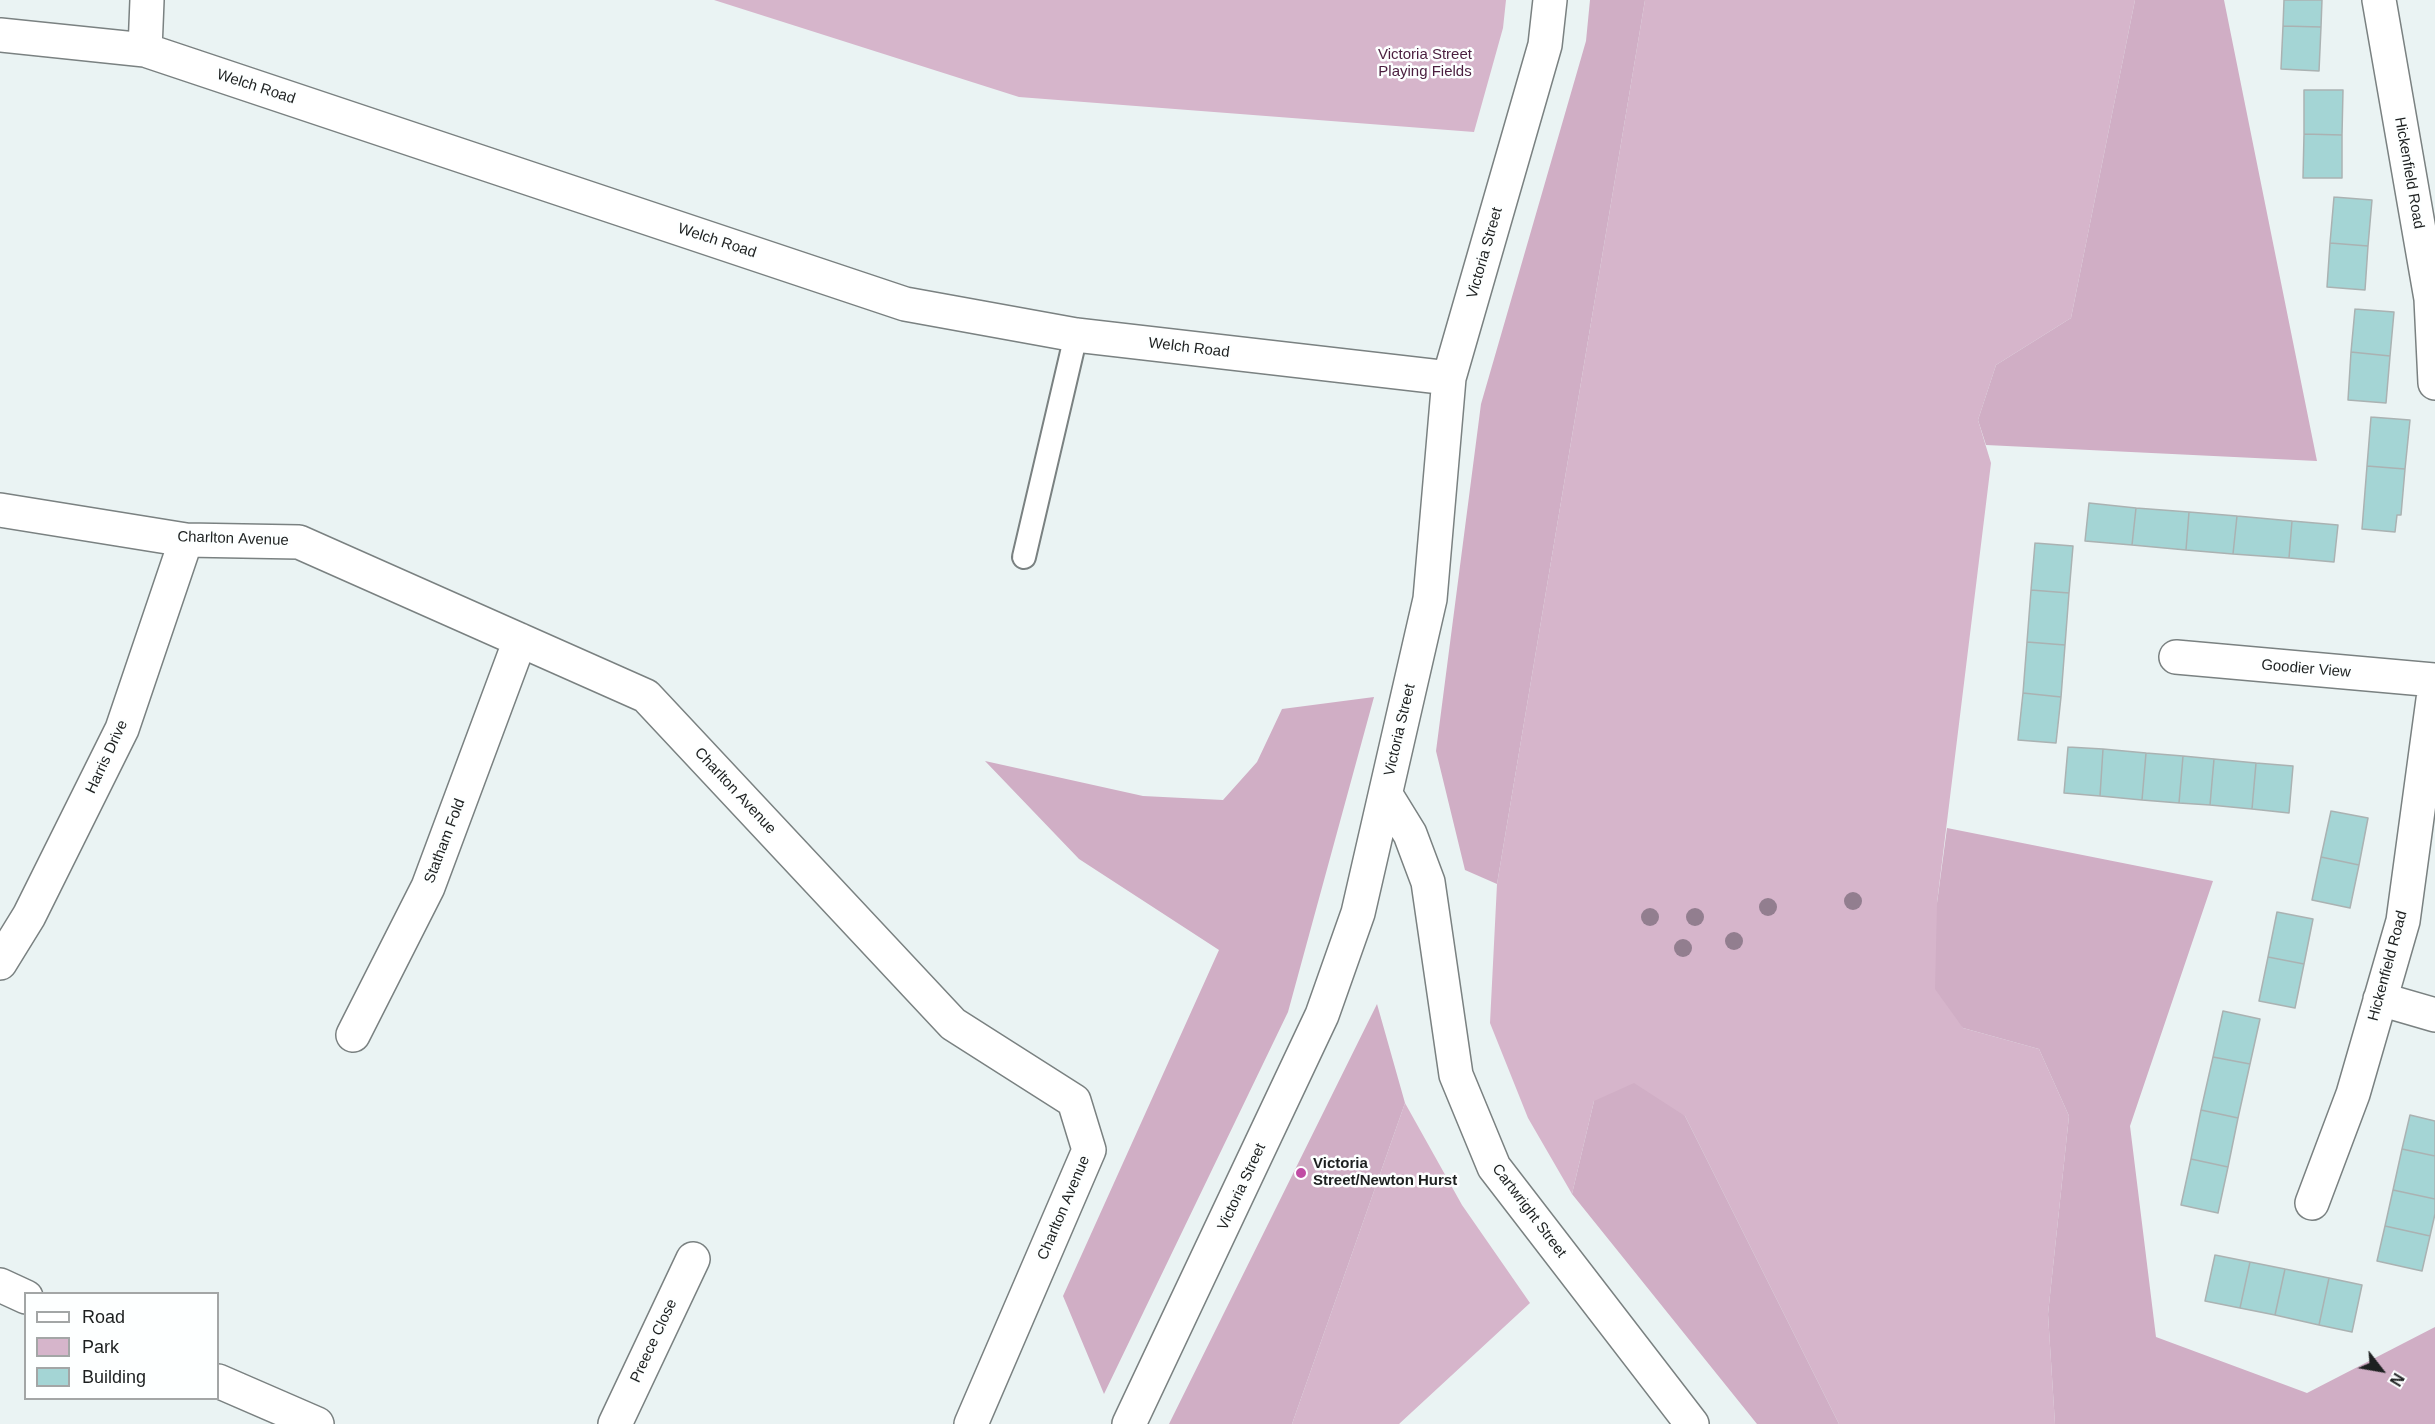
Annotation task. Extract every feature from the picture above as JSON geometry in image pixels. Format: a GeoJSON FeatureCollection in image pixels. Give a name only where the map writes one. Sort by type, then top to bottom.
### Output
{"type":"FeatureCollection","features":[{"type":"Feature","properties":{"kind":"street"},"geometry":{"type":"LineString","coordinates":[[145,50],[147,0]]}},
{"type":"Feature","properties":{"kind":"street","name":"Victoria Street"},"geometry":{"type":"LineString","coordinates":[[1129,1424],[1322,1015],[1358,913],[1430,599],[1449,378],[1545,45],[1550,0]]}},
{"type":"Feature","properties":{"kind":"street","name":"Hickenfield Road"},"geometry":{"type":"LineString","coordinates":[[2379,0],[2431,299],[2435,383]]}},
{"type":"Feature","properties":{"kind":"street","name":"Welch Road"},"geometry":{"type":"LineString","coordinates":[[0,35],[145,50],[905,304],[1076,335],[1449,378]]}},
{"type":"Feature","properties":{"kind":"street","name":"Charlton Avenue"},"geometry":{"type":"LineString","coordinates":[[0,510],[186,540],[299,542],[646,696],[953,1024],[1074,1101],[1089,1150],[971,1424]]}},
{"type":"Feature","properties":{"kind":"street","name":"Harris Drive"},"geometry":{"type":"LineString","coordinates":[[0,963],[29,916],[122,729],[186,540]]}},
{"type":"Feature","properties":{"kind":"street","name":"Statham Fold"},"geometry":{"type":"LineString","coordinates":[[353,1035],[428,887],[520,640]]}},
{"type":"Feature","properties":{"kind":"street","name":"Goodier View"},"geometry":{"type":"LineString","coordinates":[[2176,657],[2435,680]]}},
{"type":"Feature","properties":{"kind":"street","name":"Hickenfield Road"},"geometry":{"type":"LineString","coordinates":[[2312,1203],[2353,1094],[2403,921],[2435,685]]}},
{"type":"Feature","properties":{"kind":"street","name":"Cartwright Street"},"geometry":{"type":"LineString","coordinates":[[1386,795],[1410,834],[1428,882],[1456,1075],[1494,1167],[1692,1424]]}},
{"type":"Feature","properties":{"kind":"street"},"geometry":{"type":"LineString","coordinates":[[2380,999],[2435,1015]]}},
{"type":"Feature","properties":{"kind":"street","name":"Preece Close"},"geometry":{"type":"LineString","coordinates":[[615,1424],[693,1259]]}},
{"type":"Feature","properties":{"kind":"street"},"geometry":{"type":"LineString","coordinates":[[0,1285],[24,1296]]}},
{"type":"Feature","properties":{"kind":"street"},"geometry":{"type":"LineString","coordinates":[[219,1381],[317,1424]]}},
{"type":"Feature","properties":{"kind":"lane"},"geometry":{"type":"LineString","coordinates":[[1024,557],[1076,335]]}},
{"type":"Feature","properties":{"kind":"green space","name":"Victoria Street Playing Fields"},"geometry":{"type":"Polygon","coordinates":[[[714,0],[1506,0],[1503,28],[1474,132],[1019,97],[714,0]]]}},
{"type":"Feature","properties":{"kind":"green space"},"geometry":{"type":"Polygon","coordinates":[[[1645,0],[2135,0],[2071,318],[1996,365],[1978,420],[1991,463],[1937,903],[1963,1028],[2039,1049],[2069,1116],[2048,1314],[2055,1424],[1839,1424],[1685,1116],[1594,1101],[1572,1194],[1528,1118],[1490,1023],[1497,884],[1645,0]]]}},
{"type":"Feature","properties":{"kind":"green space"},"geometry":{"type":"Polygon","coordinates":[[[1405,1103],[1462,1205],[1530,1303],[1399,1424],[1292,1424],[1405,1103]]]}},
{"type":"Feature","properties":{"kind":"shaded area"},"geometry":{"type":"Polygon","coordinates":[[[1590,0],[1645,0],[1497,884],[1465,870],[1436,751],[1481,404],[1586,41],[1590,0]]]}},
{"type":"Feature","properties":{"kind":"shaded area"},"geometry":{"type":"Polygon","coordinates":[[[2135,0],[2224,0],[2317,461],[1986,445],[1978,420],[1996,365],[2071,318],[2135,0]]]}},
{"type":"Feature","properties":{"kind":"shaded area"},"geometry":{"type":"Polygon","coordinates":[[[1374,697],[1288,1012],[1104,1394],[1063,1296],[1219,950],[1079,859],[985,761],[1143,796],[1223,800],[1257,762],[1282,709],[1374,697]]]}},
{"type":"Feature","properties":{"kind":"shaded area"},"geometry":{"type":"Polygon","coordinates":[[[1947,828],[2213,881],[2130,1126],[2156,1337],[2307,1393],[2435,1327],[2435,1424],[2055,1424],[2048,1314],[2069,1116],[2039,1049],[1963,1028],[1935,989],[1937,903],[1947,828]]]}},
{"type":"Feature","properties":{"kind":"shaded area"},"geometry":{"type":"Polygon","coordinates":[[[1377,1004],[1405,1103],[1292,1424],[1169,1424],[1377,1004]]]}},
{"type":"Feature","properties":{"kind":"shaded area"},"geometry":{"type":"Polygon","coordinates":[[[1634,1083],[1685,1116],[1839,1424],[1757,1424],[1572,1194],[1594,1101],[1634,1083]]]}},
{"type":"Feature","properties":{"kind":"building"},"geometry":{"type":"Polygon","coordinates":[[[2284,0],[2322,0],[2321,27],[2283,26],[2284,0]]]}},
{"type":"Feature","properties":{"kind":"building"},"geometry":{"type":"Polygon","coordinates":[[[2283,26],[2321,27],[2319,71],[2281,69],[2283,26]]]}},
{"type":"Feature","properties":{"kind":"building"},"geometry":{"type":"Polygon","coordinates":[[[2304,90],[2343,90],[2342,135],[2304,134],[2304,90]]]}},
{"type":"Feature","properties":{"kind":"building"},"geometry":{"type":"Polygon","coordinates":[[[2304,134],[2342,135],[2342,178],[2303,178],[2304,134]]]}},
{"type":"Feature","properties":{"kind":"building"},"geometry":{"type":"Polygon","coordinates":[[[2334,197],[2372,200],[2368,246],[2330,243],[2334,197]]]}},
{"type":"Feature","properties":{"kind":"building"},"geometry":{"type":"Polygon","coordinates":[[[2330,243],[2368,246],[2365,290],[2327,287],[2330,243]]]}},
{"type":"Feature","properties":{"kind":"building"},"geometry":{"type":"Polygon","coordinates":[[[2355,309],[2394,312],[2390,356],[2351,352],[2355,309]]]}},
{"type":"Feature","properties":{"kind":"building"},"geometry":{"type":"Polygon","coordinates":[[[2351,352],[2390,356],[2386,403],[2348,400],[2351,352]]]}},
{"type":"Feature","properties":{"kind":"building"},"geometry":{"type":"Polygon","coordinates":[[[2371,417],[2410,420],[2405,469],[2367,466],[2371,417]]]}},
{"type":"Feature","properties":{"kind":"building"},"geometry":{"type":"Polygon","coordinates":[[[2367,466],[2405,469],[2401,515],[2397,515],[2395,532],[2362,529],[2367,466]]]}},
{"type":"Feature","properties":{"kind":"building"},"geometry":{"type":"Polygon","coordinates":[[[2089,503],[2136,508],[2132,545],[2085,541],[2089,503]]]}},
{"type":"Feature","properties":{"kind":"building"},"geometry":{"type":"Polygon","coordinates":[[[2136,508],[2189,512],[2186,550],[2132,545],[2136,508]]]}},
{"type":"Feature","properties":{"kind":"building"},"geometry":{"type":"Polygon","coordinates":[[[2189,512],[2237,516],[2233,554],[2186,550],[2189,512]]]}},
{"type":"Feature","properties":{"kind":"building"},"geometry":{"type":"Polygon","coordinates":[[[2237,516],[2292,521],[2289,558],[2233,554],[2237,516]]]}},
{"type":"Feature","properties":{"kind":"building"},"geometry":{"type":"Polygon","coordinates":[[[2292,521],[2338,525],[2334,562],[2289,558],[2292,521]]]}},
{"type":"Feature","properties":{"kind":"building"},"geometry":{"type":"Polygon","coordinates":[[[2035,543],[2073,546],[2069,593],[2031,590],[2035,543]]]}},
{"type":"Feature","properties":{"kind":"building"},"geometry":{"type":"Polygon","coordinates":[[[2031,590],[2069,593],[2065,645],[2027,642],[2031,590]]]}},
{"type":"Feature","properties":{"kind":"building"},"geometry":{"type":"Polygon","coordinates":[[[2027,642],[2065,645],[2061,697],[2023,693],[2027,642]]]}},
{"type":"Feature","properties":{"kind":"building"},"geometry":{"type":"Polygon","coordinates":[[[2023,693],[2061,697],[2056,743],[2018,740],[2023,693]]]}},
{"type":"Feature","properties":{"kind":"building"},"geometry":{"type":"Polygon","coordinates":[[[2068,747],[2103,749],[2100,796],[2064,793],[2068,747]]]}},
{"type":"Feature","properties":{"kind":"building"},"geometry":{"type":"Polygon","coordinates":[[[2103,749],[2146,753],[2142,800],[2100,796],[2103,749]]]}},
{"type":"Feature","properties":{"kind":"building"},"geometry":{"type":"Polygon","coordinates":[[[2146,753],[2183,756],[2179,803],[2142,800],[2146,753]]]}},
{"type":"Feature","properties":{"kind":"building"},"geometry":{"type":"Polygon","coordinates":[[[2183,756],[2214,759],[2210,805],[2179,803],[2183,756]]]}},
{"type":"Feature","properties":{"kind":"building"},"geometry":{"type":"Polygon","coordinates":[[[2214,759],[2256,763],[2252,809],[2210,805],[2214,759]]]}},
{"type":"Feature","properties":{"kind":"building"},"geometry":{"type":"Polygon","coordinates":[[[2256,763],[2293,766],[2289,813],[2252,809],[2256,763]]]}},
{"type":"Feature","properties":{"kind":"building"},"geometry":{"type":"Polygon","coordinates":[[[2331,811],[2368,818],[2359,865],[2321,857],[2331,811]]]}},
{"type":"Feature","properties":{"kind":"building"},"geometry":{"type":"Polygon","coordinates":[[[2321,857],[2359,865],[2350,908],[2312,900],[2321,857]]]}},
{"type":"Feature","properties":{"kind":"building"},"geometry":{"type":"Polygon","coordinates":[[[2277,912],[2313,919],[2304,964],[2268,957],[2277,912]]]}},
{"type":"Feature","properties":{"kind":"building"},"geometry":{"type":"Polygon","coordinates":[[[2268,957],[2304,964],[2295,1008],[2259,1001],[2268,957]]]}},
{"type":"Feature","properties":{"kind":"building"},"geometry":{"type":"Polygon","coordinates":[[[2223,1011],[2260,1019],[2250,1064],[2213,1057],[2223,1011]]]}},
{"type":"Feature","properties":{"kind":"building"},"geometry":{"type":"Polygon","coordinates":[[[2213,1057],[2250,1064],[2238,1118],[2201,1110],[2213,1057]]]}},
{"type":"Feature","properties":{"kind":"building"},"geometry":{"type":"Polygon","coordinates":[[[2201,1110],[2238,1118],[2228,1167],[2191,1159],[2201,1110]]]}},
{"type":"Feature","properties":{"kind":"building"},"geometry":{"type":"Polygon","coordinates":[[[2410,1115],[2435,1121],[2435,1156],[2402,1149],[2410,1115]]]}},
{"type":"Feature","properties":{"kind":"building"},"geometry":{"type":"Polygon","coordinates":[[[2402,1149],[2435,1156],[2435,1199],[2393,1190],[2402,1149]]]}},
{"type":"Feature","properties":{"kind":"building"},"geometry":{"type":"Polygon","coordinates":[[[2191,1159],[2228,1167],[2218,1213],[2181,1205],[2191,1159]]]}},
{"type":"Feature","properties":{"kind":"building"},"geometry":{"type":"Polygon","coordinates":[[[2393,1190],[2435,1199],[2435,1214],[2430,1236],[2385,1226],[2393,1190]]]}},
{"type":"Feature","properties":{"kind":"building"},"geometry":{"type":"Polygon","coordinates":[[[2385,1226],[2430,1236],[2422,1271],[2377,1261],[2385,1226]]]}},
{"type":"Feature","properties":{"kind":"building"},"geometry":{"type":"Polygon","coordinates":[[[2215,1255],[2250,1262],[2240,1308],[2205,1301],[2215,1255]]]}},
{"type":"Feature","properties":{"kind":"building"},"geometry":{"type":"Polygon","coordinates":[[[2250,1262],[2285,1269],[2275,1315],[2240,1308],[2250,1262]]]}},
{"type":"Feature","properties":{"kind":"building"},"geometry":{"type":"Polygon","coordinates":[[[2285,1269],[2329,1278],[2319,1325],[2275,1315],[2285,1269]]]}},
{"type":"Feature","properties":{"kind":"building"},"geometry":{"type":"Polygon","coordinates":[[[2329,1278],[2362,1285],[2352,1332],[2319,1325],[2329,1278]]]}},
{"type":"Feature","properties":{"kind":"place","name":"Victoria Street/Newton Hurst"},"geometry":{"type":"Point","coordinates":[1301,1173]}}]}
